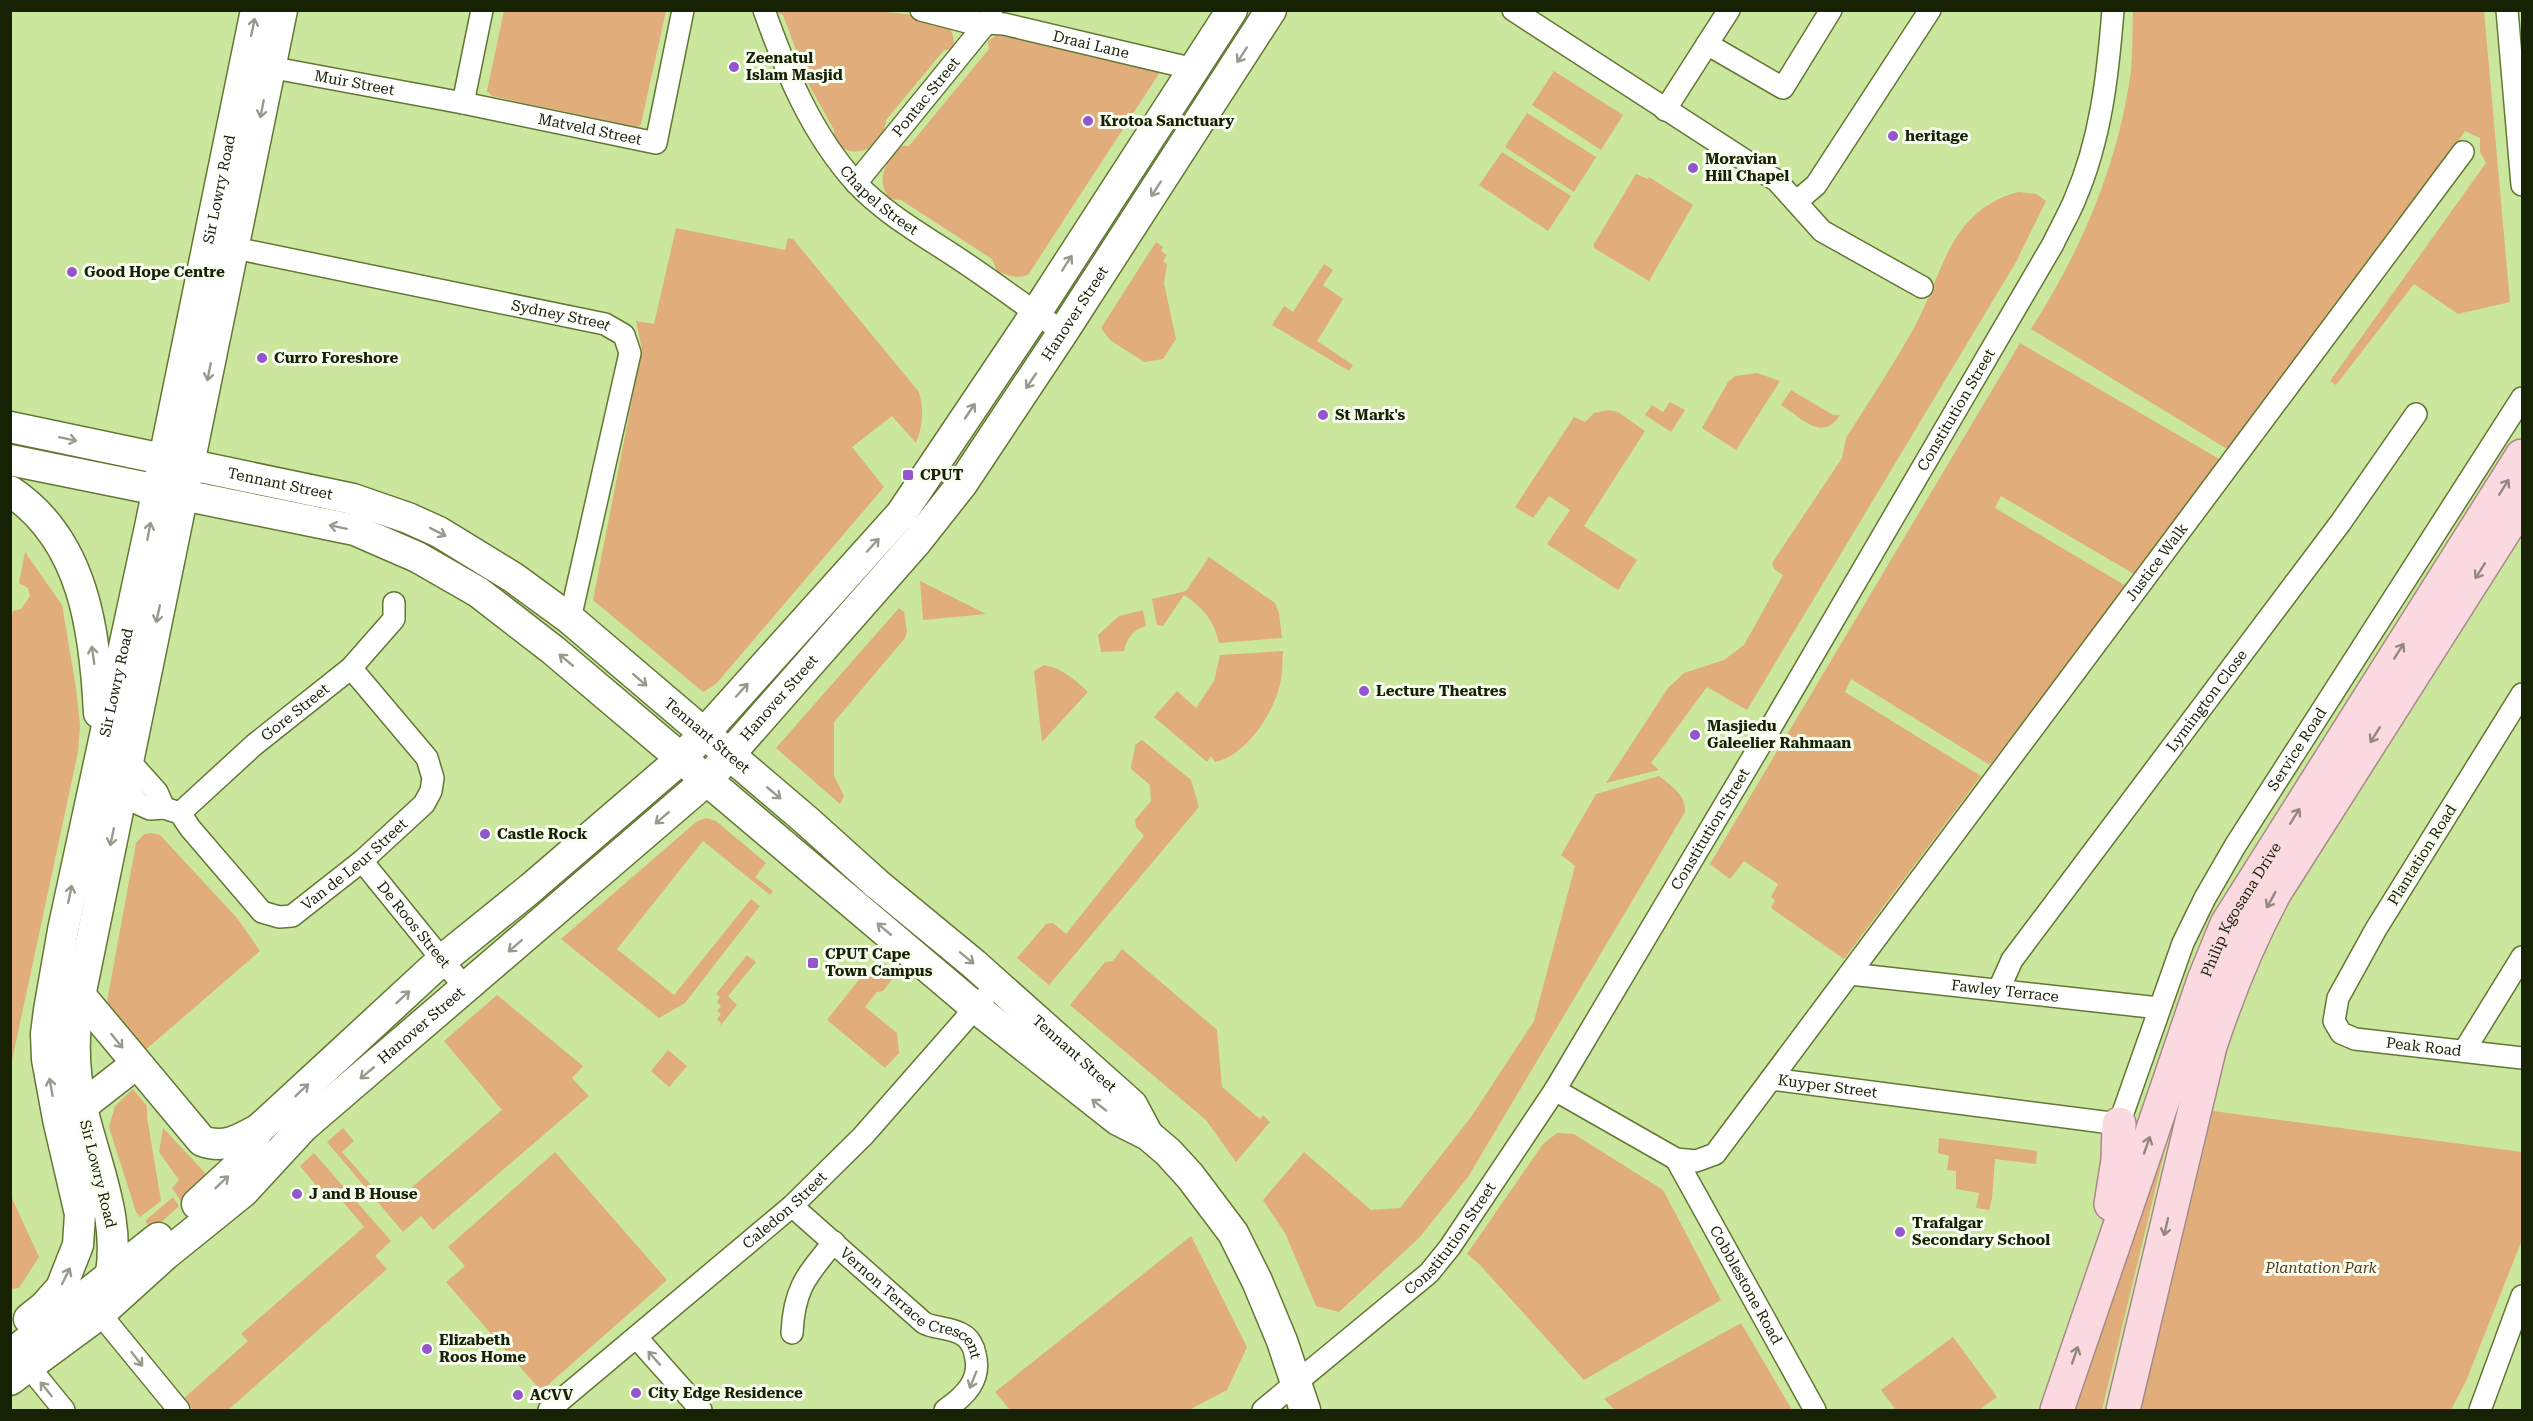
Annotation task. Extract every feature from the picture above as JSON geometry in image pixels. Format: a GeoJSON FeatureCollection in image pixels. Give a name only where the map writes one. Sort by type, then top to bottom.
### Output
{"type":"FeatureCollection","features":[{"type":"Feature","properties":{"kind":"main road","name":"Sir Lowry Road"},"geometry":{"type":"LineString","coordinates":[[256,10],[258,65]]}},
{"type":"Feature","properties":{"kind":"main road","name":"Sir Lowry Road"},"geometry":{"type":"LineString","coordinates":[[112,1273],[113,1220],[47,1050],[46,1034],[66,992],[258,65],[282,10]]}},
{"type":"Feature","properties":{"kind":"main road"},"geometry":{"type":"LineString","coordinates":[[14,1354],[93,1305],[112,1273],[154,1241],[225,1180],[236,1168],[259,1130],[442,960],[548,874],[681,759],[901,514],[1036,313],[1232,10]]}},
{"type":"Feature","properties":{"kind":"main road","name":"Hanover Street"},"geometry":{"type":"LineString","coordinates":[[93,1305],[165,1255],[243,1192],[303,1127],[706,780],[729,755],[925,533],[962,484],[1271,10]]}},
{"type":"Feature","properties":{"kind":"main road","name":"Tennant Street"},"geometry":{"type":"LineString","coordinates":[[10,427],[353,499],[408,518],[476,553],[570,619],[996,984],[1132,1105],[1148,1135]]}},
{"type":"Feature","properties":{"kind":"main road","name":"Philip Kgosana Drive"},"geometry":{"type":"LineString","coordinates":[[2056,1410],[2204,980],[2227,924],[2523,456]]}},
{"type":"Feature","properties":{"kind":"main road","name":"Tennant Street"},"geometry":{"type":"LineString","coordinates":[[10,460],[355,530],[417,557],[478,592],[531,632],[976,1008],[1118,1120],[1148,1135],[1168,1152],[1190,1176],[1233,1233],[1257,1281],[1297,1381],[1305,1410]]}},
{"type":"Feature","properties":{"kind":"main road"},"geometry":{"type":"LineString","coordinates":[[10,491],[45,520],[63,545],[77,575],[88,618],[97,685],[114,757]]}},
{"type":"Feature","properties":{"kind":"main road","name":"Philip Kgosana Drive"},"geometry":{"type":"LineString","coordinates":[[2123,1410],[2210,1046],[2228,992],[2251,937],[2275,892],[2523,504]]}},
{"type":"Feature","properties":{"kind":"main road"},"geometry":{"type":"LineString","coordinates":[[66,992],[136,1064],[202,1141],[212,1145],[222,1145],[232,1143],[259,1130]]}},
{"type":"Feature","properties":{"kind":"main road"},"geometry":{"type":"LineString","coordinates":[[70,1113],[136,1064]]}},
{"type":"Feature","properties":{"kind":"main road","name":"Sir Lowry Road"},"geometry":{"type":"LineString","coordinates":[[14,1354],[44,1307],[61,1288],[78,1245],[80,1214],[70,1113]]}},
{"type":"Feature","properties":{"kind":"main road"},"geometry":{"type":"LineString","coordinates":[[2097,1292],[2118,1160],[2119,1124]]}},
{"type":"Feature","properties":{"kind":"street"},"geometry":{"type":"LineString","coordinates":[[463,103],[482,10]]}},
{"type":"Feature","properties":{"kind":"street","name":"Matveld Street"},"geometry":{"type":"LineString","coordinates":[[463,103],[656,143],[683,10]]}},
{"type":"Feature","properties":{"kind":"street","name":"Chapel Street"},"geometry":{"type":"LineString","coordinates":[[764,10],[787,75],[819,134],[856,183],[884,210],[1015,296],[1063,332]]}},
{"type":"Feature","properties":{"kind":"street","name":"Draai Lane"},"geometry":{"type":"LineString","coordinates":[[921,10],[967,22],[991,17],[1004,24],[1194,69]]}},
{"type":"Feature","properties":{"kind":"street"},"geometry":{"type":"LineString","coordinates":[[1513,10],[1537,17],[1665,110],[1777,181],[1822,231],[1922,287]]}},
{"type":"Feature","properties":{"kind":"street"},"geometry":{"type":"LineString","coordinates":[[1665,110],[1729,10]]}},
{"type":"Feature","properties":{"kind":"street"},"geometry":{"type":"LineString","coordinates":[[1707,44],[1783,88],[1831,10]]}},
{"type":"Feature","properties":{"kind":"street"},"geometry":{"type":"LineString","coordinates":[[1796,202],[1816,185],[1930,10]]}},
{"type":"Feature","properties":{"kind":"street","name":"Constitution Street"},"geometry":{"type":"LineString","coordinates":[[1263,1410],[1429,1273],[1450,1247],[1555,1090],[1777,717],[2053,244],[2076,198],[2097,132],[2109,64],[2113,10]]}},
{"type":"Feature","properties":{"kind":"street"},"geometry":{"type":"LineString","coordinates":[[2507,10],[2523,185]]}},
{"type":"Feature","properties":{"kind":"street","name":"Pontac Street"},"geometry":{"type":"LineString","coordinates":[[856,183],[991,17]]}},
{"type":"Feature","properties":{"kind":"street","name":"Muir Street"},"geometry":{"type":"LineString","coordinates":[[258,65],[463,103]]}},
{"type":"Feature","properties":{"kind":"street","name":"Justice Walk"},"geometry":{"type":"LineString","coordinates":[[1771,1079],[2463,152]]}},
{"type":"Feature","properties":{"kind":"street","name":"Sydney Street"},"geometry":{"type":"LineString","coordinates":[[222,246],[605,324],[624,335],[630,353],[570,619]]}},
{"type":"Feature","properties":{"kind":"street","name":"Service Road"},"geometry":{"type":"LineString","coordinates":[[2119,1124],[2183,943],[2205,898],[2235,846],[2523,398]]}},
{"type":"Feature","properties":{"kind":"street","name":"Lymington Close"},"geometry":{"type":"LineString","coordinates":[[1999,989],[2012,960],[2341,522],[2416,414]]}},
{"type":"Feature","properties":{"kind":"street","name":"Gore Street"},"geometry":{"type":"LineString","coordinates":[[172,810],[351,668],[394,619],[394,603]]}},
{"type":"Feature","properties":{"kind":"street","name":"Van de Leur Street"},"geometry":{"type":"LineString","coordinates":[[114,757],[157,792],[254,904],[270,915],[292,916],[362,861],[424,804],[434,778],[428,758],[351,668]]}},
{"type":"Feature","properties":{"kind":"street","name":"Plantation Road"},"geometry":{"type":"LineString","coordinates":[[2334,1021],[2338,998],[2376,929],[2523,694]]}},
{"type":"Feature","properties":{"kind":"street","name":"De Roos Street"},"geometry":{"type":"LineString","coordinates":[[362,861],[466,989]]}},
{"type":"Feature","properties":{"kind":"street"},"geometry":{"type":"LineString","coordinates":[[2464,1051],[2523,957]]}},
{"type":"Feature","properties":{"kind":"street","name":"Fawley Terrace"},"geometry":{"type":"LineString","coordinates":[[1850,974],[2159,1008]]}},
{"type":"Feature","properties":{"kind":"street","name":"Caledon Street"},"geometry":{"type":"LineString","coordinates":[[549,1410],[792,1206],[863,1136],[996,984]]}},
{"type":"Feature","properties":{"kind":"street","name":"Peak Road"},"geometry":{"type":"LineString","coordinates":[[2334,1021],[2341,1033],[2355,1039],[2523,1058]]}},
{"type":"Feature","properties":{"kind":"street","name":"Kuyper Street"},"geometry":{"type":"LineString","coordinates":[[1676,1159],[1696,1161],[1715,1154],[1771,1079],[2119,1124]]}},
{"type":"Feature","properties":{"kind":"street"},"geometry":{"type":"LineString","coordinates":[[1555,1090],[1676,1159]]}},
{"type":"Feature","properties":{"kind":"street","name":"Cobblestone Road"},"geometry":{"type":"LineString","coordinates":[[1676,1159],[1815,1410]]}},
{"type":"Feature","properties":{"kind":"street","name":"Vernon Terrace Crescent"},"geometry":{"type":"LineString","coordinates":[[792,1206],[924,1323],[935,1329],[954,1330],[966,1336],[974,1347],[978,1363],[976,1378],[966,1395],[945,1410]]}},
{"type":"Feature","properties":{"kind":"street"},"geometry":{"type":"LineString","coordinates":[[792,1333],[794,1306],[808,1274],[834,1242]]}},
{"type":"Feature","properties":{"kind":"street"},"geometry":{"type":"LineString","coordinates":[[2480,1410],[2523,1296]]}},
{"type":"Feature","properties":{"kind":"street"},"geometry":{"type":"LineString","coordinates":[[93,1305],[179,1410]]}},
{"type":"Feature","properties":{"kind":"street"},"geometry":{"type":"LineString","coordinates":[[636,1337],[701,1410]]}},
{"type":"Feature","properties":{"kind":"street"},"geometry":{"type":"LineString","coordinates":[[14,1354],[64,1410]]}},
{"type":"Feature","properties":{"kind":"green space"},"geometry":{"type":"Polygon","coordinates":[[[504,11],[666,11],[641,124],[638,127],[492,96],[487,91],[504,11]]]}},
{"type":"Feature","properties":{"kind":"green space"},"geometry":{"type":"Polygon","coordinates":[[[774,11],[865,11],[936,20],[950,29],[953,34],[954,49],[944,50],[886,120],[882,134],[874,145],[854,152],[835,143],[834,130],[809,85],[783,15],[774,11]]]}},
{"type":"Feature","properties":{"kind":"green space"},"geometry":{"type":"Polygon","coordinates":[[[2133,11],[2484,11],[2510,302],[2458,314],[2414,284],[2336,385],[2330,381],[2486,163],[2480,152],[2480,138],[2465,131],[2432,179],[2227,449],[2031,329],[2066,269],[2107,172],[2125,105],[2131,70],[2133,11]]]}},
{"type":"Feature","properties":{"kind":"green space"},"geometry":{"type":"Polygon","coordinates":[[[997,35],[1162,69],[1028,275],[1020,277],[1009,276],[997,271],[992,259],[901,200],[890,199],[883,185],[884,171],[899,146],[909,146],[989,49],[988,41],[997,35]]]}},
{"type":"Feature","properties":{"kind":"green space"},"geometry":{"type":"Polygon","coordinates":[[[1554,71],[1623,115],[1601,150],[1532,105],[1554,71]]]}},
{"type":"Feature","properties":{"kind":"green space"},"geometry":{"type":"Polygon","coordinates":[[[1527,113],[1596,157],[1574,192],[1505,147],[1527,113]]]}},
{"type":"Feature","properties":{"kind":"green space"},"geometry":{"type":"Polygon","coordinates":[[[1502,152],[1571,196],[1548,231],[1479,185],[1502,152]]]}},
{"type":"Feature","properties":{"kind":"green space"},"geometry":{"type":"Polygon","coordinates":[[[1636,174],[1648,179],[1649,177],[1693,205],[1649,281],[1594,248],[1594,244],[1636,174]]]}},
{"type":"Feature","properties":{"kind":"green space"},"geometry":{"type":"Polygon","coordinates":[[[2018,192],[2036,194],[2046,201],[2016,262],[1747,710],[1707,687],[1651,763],[1659,770],[1606,783],[1668,688],[1684,673],[1724,660],[1744,645],[1783,575],[1774,569],[1772,563],[1842,458],[1846,438],[1914,328],[1951,247],[1962,229],[1976,214],[1995,201],[2018,192]]]}},
{"type":"Feature","properties":{"kind":"green space"},"geometry":{"type":"Polygon","coordinates":[[[676,228],[785,250],[788,238],[793,239],[919,392],[922,405],[921,424],[916,443],[892,416],[852,447],[884,487],[716,684],[703,692],[593,600],[642,349],[636,321],[654,324],[676,228]]]}},
{"type":"Feature","properties":{"kind":"green space"},"geometry":{"type":"Polygon","coordinates":[[[1156,242],[1163,247],[1161,251],[1167,255],[1163,261],[1167,264],[1164,283],[1176,339],[1163,359],[1144,362],[1110,340],[1101,328],[1156,242]]]}},
{"type":"Feature","properties":{"kind":"green space"},"geometry":{"type":"Polygon","coordinates":[[[1324,264],[1333,270],[1323,285],[1343,299],[1317,341],[1353,365],[1349,371],[1272,325],[1284,306],[1293,312],[1324,264]]]}},
{"type":"Feature","properties":{"kind":"green space"},"geometry":{"type":"Polygon","coordinates":[[[2020,343],[2221,460],[2134,574],[2001,496],[1995,508],[2126,586],[1990,765],[1851,679],[1845,692],[1981,776],[1844,959],[1771,908],[1775,900],[1771,897],[1778,884],[1744,861],[1730,879],[1710,864],[2020,343]]]}},
{"type":"Feature","properties":{"kind":"green space"},"geometry":{"type":"Polygon","coordinates":[[[1757,373],[1780,381],[1736,450],[1702,428],[1728,382],[1735,376],[1757,373]]]}},
{"type":"Feature","properties":{"kind":"green space"},"geometry":{"type":"Polygon","coordinates":[[[1791,390],[1833,415],[1840,415],[1826,427],[1819,428],[1804,421],[1781,405],[1791,390]]]}},
{"type":"Feature","properties":{"kind":"green space"},"geometry":{"type":"Polygon","coordinates":[[[1670,402],[1685,410],[1671,432],[1645,415],[1652,405],[1663,412],[1670,402]]]}},
{"type":"Feature","properties":{"kind":"green space"},"geometry":{"type":"Polygon","coordinates":[[[1608,410],[1618,412],[1645,431],[1584,526],[1637,560],[1618,590],[1547,544],[1570,510],[1549,496],[1533,518],[1515,507],[1574,417],[1585,422],[1594,413],[1608,410]]]}},
{"type":"Feature","properties":{"kind":"green space"},"geometry":{"type":"Polygon","coordinates":[[[25,552],[62,605],[80,725],[78,752],[11,1065],[10,625],[13,611],[21,609],[30,596],[28,588],[19,583],[25,552]]]}},
{"type":"Feature","properties":{"kind":"green space"},"geometry":{"type":"Polygon","coordinates":[[[1209,557],[1275,603],[1279,613],[1282,638],[1219,643],[1207,615],[1184,595],[1163,626],[1157,625],[1152,599],[1186,591],[1209,557]]]}},
{"type":"Feature","properties":{"kind":"green space"},"geometry":{"type":"Polygon","coordinates":[[[920,581],[986,614],[923,620],[920,581]]]}},
{"type":"Feature","properties":{"kind":"green space"},"geometry":{"type":"Polygon","coordinates":[[[899,608],[904,612],[907,632],[905,638],[834,722],[834,776],[844,796],[840,804],[776,748],[899,608]]]}},
{"type":"Feature","properties":{"kind":"green space"},"geometry":{"type":"Polygon","coordinates":[[[1143,610],[1146,626],[1131,635],[1124,651],[1101,652],[1098,635],[1119,616],[1143,610]]]}},
{"type":"Feature","properties":{"kind":"green space"},"geometry":{"type":"Polygon","coordinates":[[[1283,651],[1282,674],[1270,711],[1246,744],[1226,758],[1215,762],[1211,756],[1207,762],[1154,717],[1177,691],[1196,708],[1214,681],[1220,655],[1283,651]]]}},
{"type":"Feature","properties":{"kind":"green space"},"geometry":{"type":"Polygon","coordinates":[[[1044,665],[1063,672],[1088,692],[1042,742],[1034,671],[1044,665]]]}},
{"type":"Feature","properties":{"kind":"green space"},"geometry":{"type":"Polygon","coordinates":[[[1142,740],[1191,780],[1199,807],[1049,985],[1017,958],[1046,924],[1053,923],[1066,934],[1144,836],[1136,827],[1135,820],[1151,801],[1150,785],[1131,769],[1135,745],[1142,740]]]}},
{"type":"Feature","properties":{"kind":"green space"},"geometry":{"type":"Polygon","coordinates":[[[1659,776],[1680,795],[1685,812],[1468,1177],[1419,1238],[1339,1312],[1316,1306],[1285,1233],[1263,1200],[1304,1152],[1371,1210],[1400,1208],[1471,1117],[1534,1021],[1575,866],[1561,855],[1596,794],[1659,776]]]}},
{"type":"Feature","properties":{"kind":"green space"},"geometry":{"type":"Polygon","coordinates":[[[706,818],[716,821],[766,863],[755,877],[773,891],[770,895],[703,841],[617,949],[674,995],[751,899],[760,906],[685,1003],[659,1018],[561,939],[696,822],[706,818]]]}},
{"type":"Feature","properties":{"kind":"green space"},"geometry":{"type":"Polygon","coordinates":[[[144,834],[160,835],[237,918],[260,951],[143,1052],[106,1007],[136,843],[144,834]]]}},
{"type":"Feature","properties":{"kind":"green space"},"geometry":{"type":"Polygon","coordinates":[[[1122,949],[1217,1030],[1222,1087],[1260,1119],[1263,1115],[1270,1122],[1236,1162],[1206,1120],[1070,1005],[1105,962],[1113,961],[1122,949]]]}},
{"type":"Feature","properties":{"kind":"green space"},"geometry":{"type":"Polygon","coordinates":[[[747,955],[756,962],[728,996],[737,1005],[720,1026],[721,1023],[717,1019],[721,1014],[717,1011],[721,1006],[717,1002],[720,997],[716,994],[747,955]]]}},
{"type":"Feature","properties":{"kind":"green space"},"geometry":{"type":"Polygon","coordinates":[[[873,962],[893,978],[883,991],[877,992],[865,1007],[897,1033],[899,1053],[885,1068],[827,1020],[873,962]]]}},
{"type":"Feature","properties":{"kind":"green space"},"geometry":{"type":"Polygon","coordinates":[[[497,995],[583,1066],[572,1078],[589,1096],[433,1230],[421,1216],[403,1232],[327,1142],[343,1128],[354,1141],[342,1152],[385,1201],[398,1190],[403,1195],[502,1110],[444,1041],[497,995]]]}},
{"type":"Feature","properties":{"kind":"green space"},"geometry":{"type":"Polygon","coordinates":[[[668,1050],[687,1066],[669,1087],[651,1071],[668,1050]]]}},
{"type":"Feature","properties":{"kind":"green space"},"geometry":{"type":"Polygon","coordinates":[[[2181,1083],[2102,1410],[2067,1410],[2181,1083]]]}},
{"type":"Feature","properties":{"kind":"green space"},"geometry":{"type":"Polygon","coordinates":[[[133,1089],[147,1106],[161,1201],[140,1217],[136,1212],[109,1127],[115,1106],[133,1089]]]}},
{"type":"Feature","properties":{"kind":"green space","name":"Plantation Park"},"geometry":{"type":"Polygon","coordinates":[[[2213,1111],[2522,1152],[2522,1240],[2466,1381],[2451,1410],[2141,1410],[2213,1111]]]}},
{"type":"Feature","properties":{"kind":"green space"},"geometry":{"type":"Polygon","coordinates":[[[163,1128],[210,1178],[183,1204],[172,1188],[179,1180],[159,1152],[163,1128]]]}},
{"type":"Feature","properties":{"kind":"green space"},"geometry":{"type":"Polygon","coordinates":[[[1557,1133],[1574,1134],[1663,1190],[1721,1300],[1584,1380],[1480,1265],[1467,1254],[1543,1144],[1557,1133]]]}},
{"type":"Feature","properties":{"kind":"green space"},"geometry":{"type":"Polygon","coordinates":[[[1939,1138],[2037,1151],[2036,1164],[1995,1159],[1989,1210],[1976,1208],[1979,1193],[1956,1189],[1956,1171],[1947,1170],[1949,1156],[1938,1153],[1939,1138]]]}},
{"type":"Feature","properties":{"kind":"green space"},"geometry":{"type":"Polygon","coordinates":[[[555,1152],[667,1280],[541,1391],[446,1282],[465,1266],[448,1247],[555,1152]]]}},
{"type":"Feature","properties":{"kind":"green space"},"geometry":{"type":"Polygon","coordinates":[[[314,1153],[391,1241],[375,1256],[387,1269],[228,1410],[194,1410],[183,1399],[248,1341],[241,1334],[364,1227],[334,1191],[326,1197],[300,1166],[314,1153]]]}},
{"type":"Feature","properties":{"kind":"green space"},"geometry":{"type":"Polygon","coordinates":[[[11,1196],[39,1257],[19,1288],[11,1289],[11,1196]]]}},
{"type":"Feature","properties":{"kind":"green space"},"geometry":{"type":"Polygon","coordinates":[[[173,1197],[179,1206],[156,1227],[150,1227],[145,1221],[173,1197]]]}},
{"type":"Feature","properties":{"kind":"green space"},"geometry":{"type":"Polygon","coordinates":[[[1191,1236],[1247,1347],[1227,1390],[1189,1410],[1010,1410],[995,1392],[1191,1236]]]}},
{"type":"Feature","properties":{"kind":"green space"},"geometry":{"type":"Polygon","coordinates":[[[1741,1323],[1792,1410],[1615,1410],[1604,1399],[1741,1323]]]}},
{"type":"Feature","properties":{"kind":"green space"},"geometry":{"type":"Polygon","coordinates":[[[1953,1337],[1997,1397],[1979,1410],[1896,1410],[1881,1390],[1953,1337]]]}},
{"type":"Feature","properties":{"kind":"place","name":"Zeenatul Islam Masjid"},"geometry":{"type":"Point","coordinates":[734,67]}},
{"type":"Feature","properties":{"kind":"place","name":"Krotoa Sanctuary"},"geometry":{"type":"Point","coordinates":[1088,121]}},
{"type":"Feature","properties":{"kind":"place","name":"heritage"},"geometry":{"type":"Point","coordinates":[1893,136]}},
{"type":"Feature","properties":{"kind":"place","name":"Moravian Hill Chapel"},"geometry":{"type":"Point","coordinates":[1693,168]}},
{"type":"Feature","properties":{"kind":"place","name":"Good Hope Centre"},"geometry":{"type":"Point","coordinates":[72,272]}},
{"type":"Feature","properties":{"kind":"place","name":"Curro Foreshore"},"geometry":{"type":"Point","coordinates":[262,358]}},
{"type":"Feature","properties":{"kind":"place","name":"St Mark's"},"geometry":{"type":"Point","coordinates":[1323,415]}},
{"type":"Feature","properties":{"kind":"place","name":"CPUT"},"geometry":{"type":"Point","coordinates":[908,475]}},
{"type":"Feature","properties":{"kind":"place","name":"Lecture Theatres"},"geometry":{"type":"Point","coordinates":[1364,691]}},
{"type":"Feature","properties":{"kind":"place","name":"Masjiedu Galeelier Rahmaan"},"geometry":{"type":"Point","coordinates":[1695,735]}},
{"type":"Feature","properties":{"kind":"place","name":"Castle Rock"},"geometry":{"type":"Point","coordinates":[485,834]}},
{"type":"Feature","properties":{"kind":"place","name":"CPUT Cape Town Campus"},"geometry":{"type":"Point","coordinates":[813,963]}},
{"type":"Feature","properties":{"kind":"place","name":"J and B House"},"geometry":{"type":"Point","coordinates":[297,1194]}},
{"type":"Feature","properties":{"kind":"place","name":"Trafalgar Secondary School"},"geometry":{"type":"Point","coordinates":[1900,1232]}},
{"type":"Feature","properties":{"kind":"place","name":"Elizabeth Roos Home"},"geometry":{"type":"Point","coordinates":[427,1349]}},
{"type":"Feature","properties":{"kind":"place","name":"City Edge Residence"},"geometry":{"type":"Point","coordinates":[636,1393]}},
{"type":"Feature","properties":{"kind":"place","name":"ACVV"},"geometry":{"type":"Point","coordinates":[518,1395]}}]}
